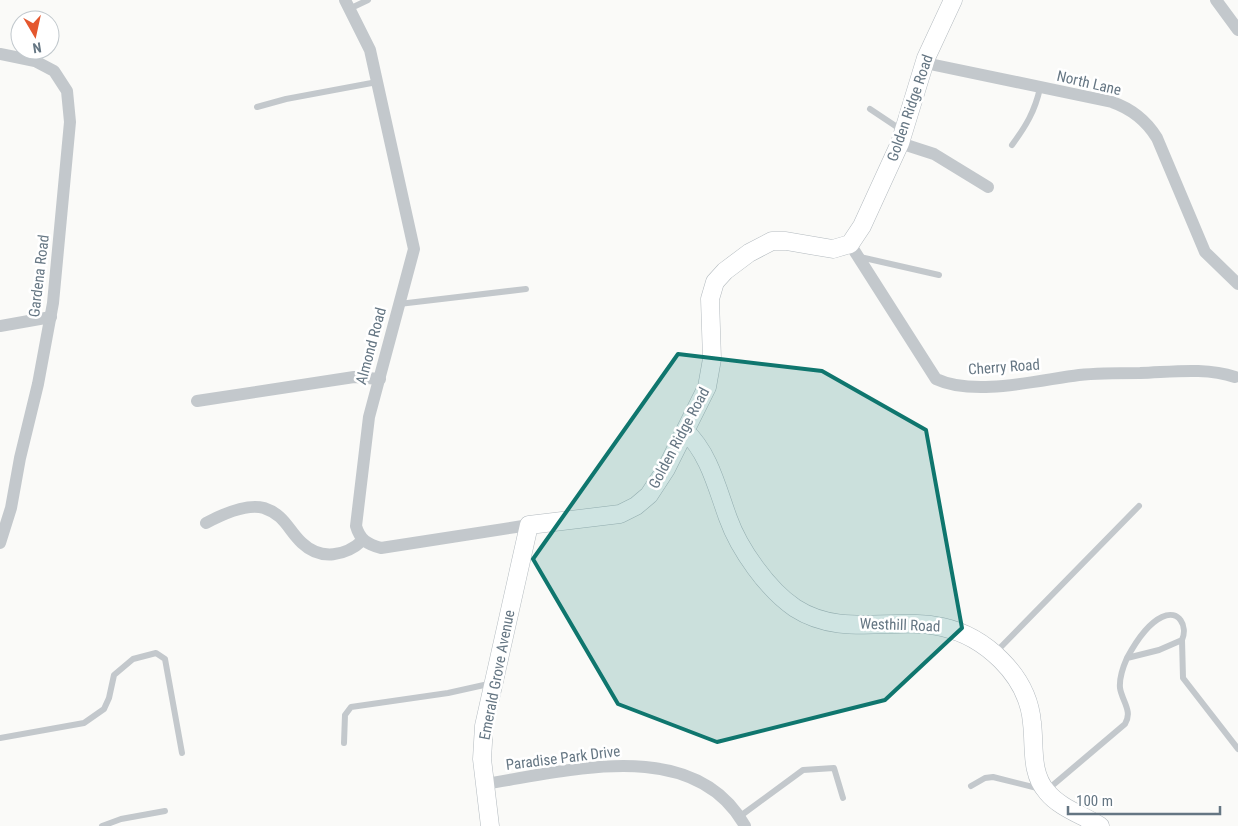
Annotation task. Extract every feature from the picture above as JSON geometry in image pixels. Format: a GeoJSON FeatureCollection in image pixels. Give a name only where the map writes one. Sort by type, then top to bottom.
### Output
{"type":"FeatureCollection","features":[{"type":"Feature","properties":{"kind":"street","name":"Golden Ridge Road"},"geometry":{"type":"LineString","coordinates":[[529,525],[610,517],[636,506],[649,495],[666,469],[702,400],[710,378],[712,359],[710,299],[711,289],[719,276],[755,249],[772,241],[786,241],[833,249],[854,250],[862,226],[902,137],[925,63],[953,0]]}},
{"type":"Feature","properties":{"kind":"street"},"geometry":{"type":"LineString","coordinates":[[1216,0],[1238,30]]}},
{"type":"Feature","properties":{"kind":"street","name":"Almond Road"},"geometry":{"type":"LineString","coordinates":[[347,4],[370,50],[414,248],[369,417],[356,526],[358,534],[363,540]]}},
{"type":"Feature","properties":{"kind":"street","name":"Gardena Road"},"geometry":{"type":"LineString","coordinates":[[0,54],[35,61],[48,66],[60,77],[68,96],[70,122],[68,159],[50,318],[11,508],[0,543]]}},
{"type":"Feature","properties":{"kind":"street","name":"North Lane"},"geometry":{"type":"LineString","coordinates":[[925,63],[1112,102],[1131,110],[1144,120],[1157,138],[1204,252],[1238,284]]}},
{"type":"Feature","properties":{"kind":"street"},"geometry":{"type":"LineString","coordinates":[[902,137],[988,187]]}},
{"type":"Feature","properties":{"kind":"street","name":"Cherry Road"},"geometry":{"type":"LineString","coordinates":[[854,250],[936,379],[949,385],[1021,385],[1081,375],[1198,371],[1221,372],[1235,377]]}},
{"type":"Feature","properties":{"kind":"street"},"geometry":{"type":"LineString","coordinates":[[0,326],[50,318]]}},
{"type":"Feature","properties":{"kind":"street"},"geometry":{"type":"LineString","coordinates":[[197,402],[354,378],[380,379]]}},
{"type":"Feature","properties":{"kind":"street","name":"Westhill Road"},"geometry":{"type":"LineString","coordinates":[[685,431],[704,458],[740,545],[769,583],[794,607],[818,618],[840,622],[907,622],[946,626],[968,635],[994,653],[1014,674],[1027,697],[1032,723],[1036,771],[1045,790],[1057,802],[1100,826]]}},
{"type":"Feature","properties":{"kind":"street"},"geometry":{"type":"LineString","coordinates":[[206,523],[221,514],[262,507],[278,514],[301,543],[313,552],[331,556],[353,550],[363,540],[367,544],[381,548],[529,525]]}},
{"type":"Feature","properties":{"kind":"street","name":"Emerald Grove Avenue"},"geometry":{"type":"LineString","coordinates":[[490,826],[482,758],[484,726],[529,525]]}},
{"type":"Feature","properties":{"kind":"street","name":"Paradise Park Drive"},"geometry":{"type":"LineString","coordinates":[[484,784],[612,765],[659,767],[696,780],[721,798],[742,822]]}},
{"type":"Feature","properties":{"kind":"lane"},"geometry":{"type":"LineString","coordinates":[[347,4],[368,0]]}},
{"type":"Feature","properties":{"kind":"lane"},"geometry":{"type":"LineString","coordinates":[[257,107],[286,99],[377,82]]}},
{"type":"Feature","properties":{"kind":"lane"},"geometry":{"type":"LineString","coordinates":[[1012,145],[1029,123],[1036,109],[1040,88]]}},
{"type":"Feature","properties":{"kind":"lane"},"geometry":{"type":"LineString","coordinates":[[870,109],[902,137]]}},
{"type":"Feature","properties":{"kind":"lane"},"geometry":{"type":"LineString","coordinates":[[854,250],[939,275]]}},
{"type":"Feature","properties":{"kind":"lane"},"geometry":{"type":"LineString","coordinates":[[400,304],[526,289]]}},
{"type":"Feature","properties":{"kind":"lane"},"geometry":{"type":"LineString","coordinates":[[994,653],[1139,506]]}},
{"type":"Feature","properties":{"kind":"lane"},"geometry":{"type":"LineString","coordinates":[[971,786],[985,778],[992,777],[1045,790],[1125,724],[1128,713],[1120,684],[1122,669],[1136,643],[1162,617],[1180,618],[1184,624],[1185,633],[1182,640],[1183,678],[1238,749]]}},
{"type":"Feature","properties":{"kind":"lane"},"geometry":{"type":"LineString","coordinates":[[1127,658],[1159,650],[1182,640]]}},
{"type":"Feature","properties":{"kind":"lane"},"geometry":{"type":"LineString","coordinates":[[0,738],[84,723],[104,709],[109,698],[114,675],[133,659],[156,653],[165,658],[182,753]]}},
{"type":"Feature","properties":{"kind":"lane"},"geometry":{"type":"LineString","coordinates":[[344,743],[345,715],[352,707],[448,693],[494,683]]}},
{"type":"Feature","properties":{"kind":"lane"},"geometry":{"type":"LineString","coordinates":[[742,822],[803,770],[834,768],[843,798]]}},
{"type":"Feature","properties":{"kind":"lane"},"geometry":{"type":"LineString","coordinates":[[102,826],[121,819],[165,812]]}},
{"type":"Feature","properties":{"kind":"highlighted area"},"geometry":{"type":"Polygon","coordinates":[[[678,354],[822,371],[926,430],[962,628],[885,700],[717,742],[618,704],[533,559],[678,354]]]}}]}
